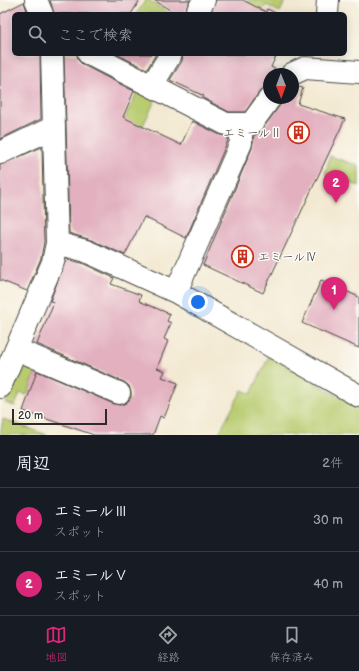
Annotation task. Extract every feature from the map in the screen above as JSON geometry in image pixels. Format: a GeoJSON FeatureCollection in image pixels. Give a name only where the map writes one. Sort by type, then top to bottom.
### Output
{"type":"FeatureCollection","features":[{"type":"Feature","properties":{"kind":"street"},"geometry":{"type":"LineString","coordinates":[[36,0],[41,12]]}},
{"type":"Feature","properties":{"kind":"street"},"geometry":{"type":"LineString","coordinates":[[197,12],[204,0]]}},
{"type":"Feature","properties":{"kind":"street"},"geometry":{"type":"LineString","coordinates":[[327,12],[328,0]]}},
{"type":"Feature","properties":{"kind":"street"},"geometry":{"type":"LineString","coordinates":[[0,387],[53,262],[57,243],[52,56]]}},
{"type":"Feature","properties":{"kind":"street"},"geometry":{"type":"LineString","coordinates":[[94,56],[226,124],[251,124],[266,104]]}},
{"type":"Feature","properties":{"kind":"street"},"geometry":{"type":"LineString","coordinates":[[152,85],[170,56]]}},
{"type":"Feature","properties":{"kind":"street"},"geometry":{"type":"LineString","coordinates":[[299,71],[325,62],[359,72]]}},
{"type":"Feature","properties":{"kind":"street"},"geometry":{"type":"LineString","coordinates":[[176,292],[241,143],[241,125]]}},
{"type":"Feature","properties":{"kind":"street"},"geometry":{"type":"LineString","coordinates":[[0,153],[54,127]]}},
{"type":"Feature","properties":{"kind":"street"},"geometry":{"type":"LineString","coordinates":[[57,243],[86,251],[176,292],[359,396]]}},
{"type":"Feature","properties":{"kind":"street"},"geometry":{"type":"LineString","coordinates":[[16,349],[119,393]]}},
{"type":"Feature","properties":{"kind":"green space"},"geometry":{"type":"Polygon","coordinates":[[[146,0],[149,0],[167,12],[137,12],[146,0]]]}},
{"type":"Feature","properties":{"kind":"green space"},"geometry":{"type":"Polygon","coordinates":[[[248,0],[282,0],[285,2],[280,12],[266,5],[262,12],[243,11],[248,0]]]}},
{"type":"Feature","properties":{"kind":"green space"},"geometry":{"type":"Polygon","coordinates":[[[139,88],[157,96],[139,134],[121,126],[139,88]]]}},
{"type":"Feature","properties":{"kind":"green space"},"geometry":{"type":"Polygon","coordinates":[[[330,156],[359,166],[359,186],[325,174],[330,156]]]}},
{"type":"Feature","properties":{"kind":"green space"},"geometry":{"type":"Polygon","coordinates":[[[269,356],[359,408],[359,435],[218,435],[242,390],[251,394],[269,356]]]}},
{"type":"Feature","properties":{"kind":"green space"},"geometry":{"type":"Polygon","coordinates":[[[20,364],[37,370],[27,395],[20,393],[15,406],[5,403],[20,364]]]}},
{"type":"Feature","properties":{"kind":"green space"},"geometry":{"type":"Polygon","coordinates":[[[3,419],[47,435],[0,435],[3,419]]]}},
{"type":"Feature","properties":{"kind":"building"},"geometry":{"type":"Polygon","coordinates":[[[50,0],[140,0],[132,12],[53,12],[50,0]]]}},
{"type":"Feature","properties":{"kind":"building"},"geometry":{"type":"Polygon","coordinates":[[[154,0],[190,0],[185,12],[173,12],[154,0]]]}},
{"type":"Feature","properties":{"kind":"building"},"geometry":{"type":"Polygon","coordinates":[[[216,0],[243,0],[266,12],[211,12],[216,0]]]}},
{"type":"Feature","properties":{"kind":"building"},"geometry":{"type":"Polygon","coordinates":[[[24,2],[27,12],[12,12],[12,56],[40,56],[41,119],[0,139],[0,14],[24,2]]]}},
{"type":"Feature","properties":{"kind":"building"},"geometry":{"type":"Polygon","coordinates":[[[267,9],[274,12],[266,12],[267,9]]]}},
{"type":"Feature","properties":{"kind":"building"},"geometry":{"type":"Polygon","coordinates":[[[64,56],[77,56],[78,60],[83,65],[134,91],[123,117],[181,145],[192,121],[220,135],[228,136],[228,140],[186,238],[144,217],[125,255],[91,240],[69,233],[64,56]]]}},
{"type":"Feature","properties":{"kind":"building"},"geometry":{"type":"Polygon","coordinates":[[[120,56],[155,56],[147,69],[120,56]]]}},
{"type":"Feature","properties":{"kind":"building"},"geometry":{"type":"Polygon","coordinates":[[[183,56],[276,56],[271,67],[273,68],[263,68],[263,89],[260,91],[245,112],[229,112],[203,98],[204,96],[170,80],[182,61],[183,56]]]}},
{"type":"Feature","properties":{"kind":"building"},"geometry":{"type":"Polygon","coordinates":[[[299,87],[303,88],[299,101],[299,87]]]}},
{"type":"Feature","properties":{"kind":"building"},"geometry":{"type":"Polygon","coordinates":[[[298,104],[345,119],[263,293],[203,265],[252,148],[254,136],[261,131],[280,105],[298,104]]]}},
{"type":"Feature","properties":{"kind":"building"},"geometry":{"type":"Polygon","coordinates":[[[42,147],[44,242],[41,258],[27,291],[0,280],[0,165],[42,147]]]}},
{"type":"Feature","properties":{"kind":"building"},"geometry":{"type":"Polygon","coordinates":[[[66,259],[82,263],[114,278],[111,284],[141,295],[139,301],[170,314],[167,321],[171,323],[164,339],[168,341],[157,368],[165,371],[162,377],[178,383],[164,418],[160,416],[153,435],[94,435],[23,411],[37,371],[114,404],[120,405],[126,403],[131,398],[129,386],[124,382],[37,344],[54,302],[50,301],[66,259]]]}},
{"type":"Feature","properties":{"kind":"building"},"geometry":{"type":"Polygon","coordinates":[[[321,280],[359,297],[359,348],[302,323],[321,280]]]}},
{"type":"Feature","properties":{"kind":"place","name":"エミールⅡ"},"geometry":{"type":"Point","coordinates":[298,133]}},
{"type":"Feature","properties":{"kind":"place","name":"エミールⅤ"},"geometry":{"type":"Point","coordinates":[336,203]}},
{"type":"Feature","properties":{"kind":"place","name":"エミールⅣ"},"geometry":{"type":"Point","coordinates":[243,257]}},
{"type":"Feature","properties":{"kind":"place","name":"エミールⅢ"},"geometry":{"type":"Point","coordinates":[334,310]}}]}
